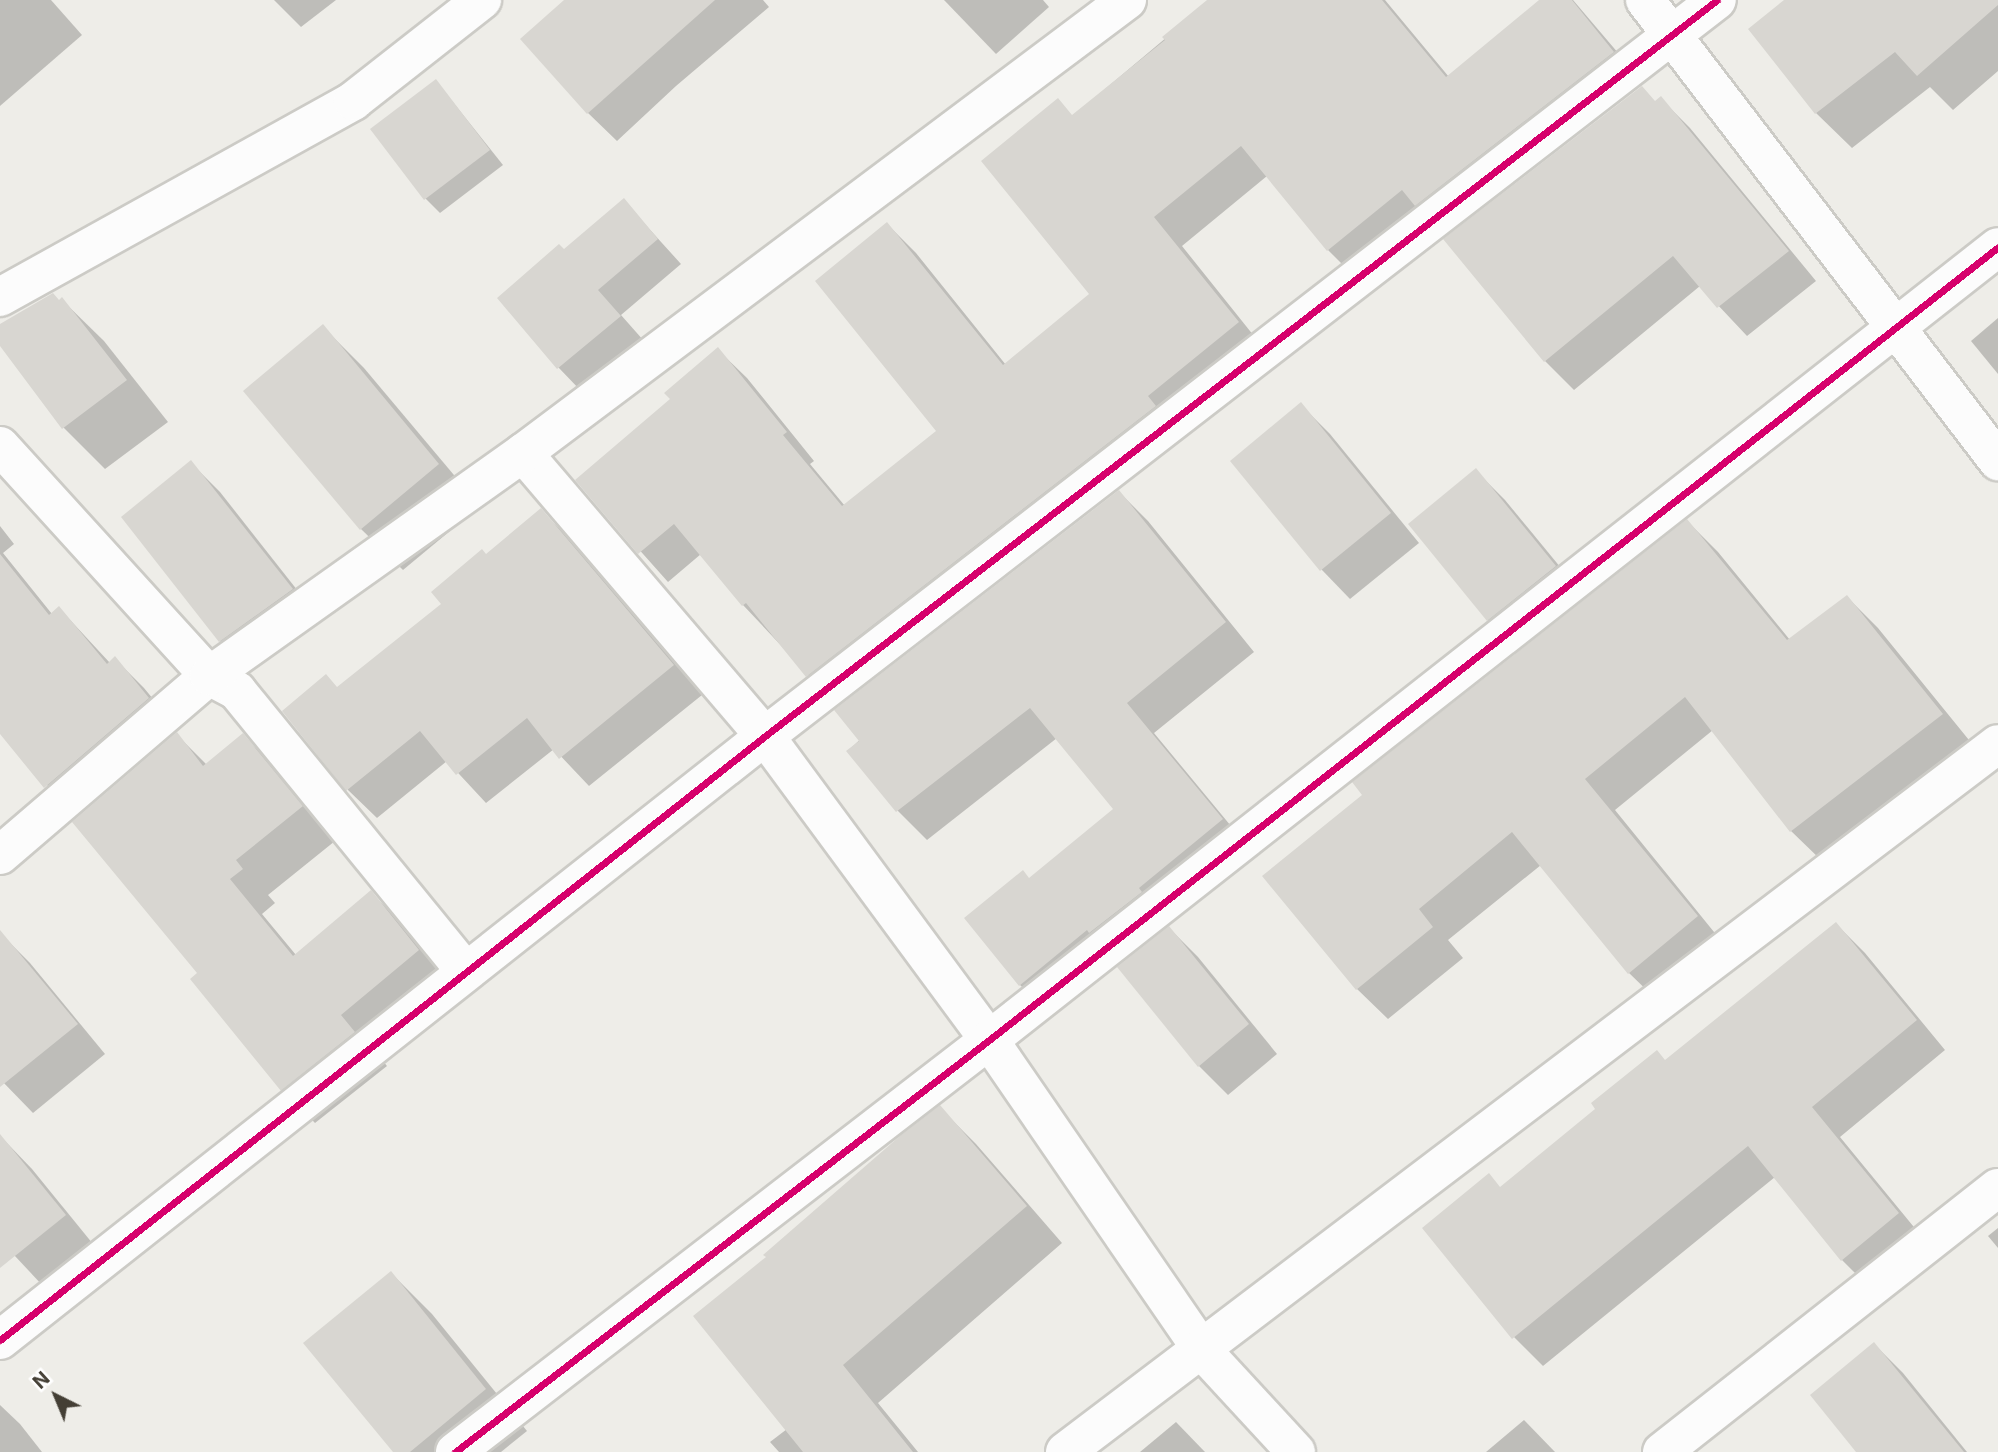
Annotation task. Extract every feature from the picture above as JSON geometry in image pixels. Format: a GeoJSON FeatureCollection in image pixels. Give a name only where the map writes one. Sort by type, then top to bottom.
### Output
{"type":"FeatureCollection","features":[{"type":"Feature","properties":{"kind":"street"},"geometry":{"type":"LineString","coordinates":[[0,297],[353,101],[482,0]]}},
{"type":"Feature","properties":{"kind":"street"},"geometry":{"type":"LineString","coordinates":[[0,855],[209,676],[523,453],[1127,0]]}},
{"type":"Feature","properties":{"kind":"street"},"geometry":{"type":"LineString","coordinates":[[1644,0],[1998,461]]}},
{"type":"Feature","properties":{"kind":"street"},"geometry":{"type":"LineString","coordinates":[[0,1340],[765,736],[1717,0]]}},
{"type":"Feature","properties":{"kind":"street"},"geometry":{"type":"LineString","coordinates":[[455,1452],[989,1040],[1898,329],[1998,247]]}},
{"type":"Feature","properties":{"kind":"street"},"geometry":{"type":"LineString","coordinates":[[0,446],[209,676],[237,691],[465,971]]}},
{"type":"Feature","properties":{"kind":"street"},"geometry":{"type":"LineString","coordinates":[[523,453],[765,736],[989,1040],[1201,1349],[1296,1452]]}},
{"type":"Feature","properties":{"kind":"street"},"geometry":{"type":"LineString","coordinates":[[1065,1452],[1998,744]]}},
{"type":"Feature","properties":{"kind":"street"},"geometry":{"type":"LineString","coordinates":[[1662,1452],[1998,1188]]}},
{"type":"Feature","properties":{"kind":"building"},"geometry":{"type":"Polygon","coordinates":[[[564,0],[715,0],[587,114],[520,39],[564,0]]]}},
{"type":"Feature","properties":{"kind":"building"},"geometry":{"type":"Polygon","coordinates":[[[1207,0],[1382,0],[1446,77],[1539,0],[1572,0],[1614,52],[1415,206],[1402,190],[1327,251],[1241,146],[1154,217],[1239,322],[1148,396],[1156,406],[806,677],[746,603],[742,606],[674,524],[638,554],[575,480],[670,399],[664,393],[718,347],[787,432],[783,435],[842,506],[936,431],[815,281],[887,222],[1003,365],[1089,294],[981,161],[1058,98],[1072,115],[1165,40],[1162,37],[1207,0]]]}},
{"type":"Feature","properties":{"kind":"building"},"geometry":{"type":"Polygon","coordinates":[[[1784,0],[1998,0],[1998,5],[1917,76],[1895,52],[1815,114],[1748,29],[1784,0]]]}},
{"type":"Feature","properties":{"kind":"building"},"geometry":{"type":"Polygon","coordinates":[[[436,79],[490,150],[424,200],[370,129],[436,79]]]}},
{"type":"Feature","properties":{"kind":"building"},"geometry":{"type":"Polygon","coordinates":[[[1642,86],[1655,101],[1661,96],[1789,251],[1717,308],[1673,256],[1544,362],[1443,239],[1642,86]]]}},
{"type":"Feature","properties":{"kind":"building"},"geometry":{"type":"Polygon","coordinates":[[[624,198],[658,239],[598,290],[621,316],[557,369],[497,298],[559,244],[564,249],[624,198]]]}},
{"type":"Feature","properties":{"kind":"building"},"geometry":{"type":"Polygon","coordinates":[[[53,293],[59,300],[62,297],[127,380],[62,429],[0,346],[0,324],[53,293]]]}},
{"type":"Feature","properties":{"kind":"building"},"geometry":{"type":"Polygon","coordinates":[[[323,324],[439,464],[360,530],[243,391],[323,324]]]}},
{"type":"Feature","properties":{"kind":"building"},"geometry":{"type":"Polygon","coordinates":[[[1301,402],[1391,513],[1320,571],[1230,461],[1301,402]]]}},
{"type":"Feature","properties":{"kind":"building"},"geometry":{"type":"Polygon","coordinates":[[[191,460],[293,589],[219,642],[121,517],[191,460]]]}},
{"type":"Feature","properties":{"kind":"building"},"geometry":{"type":"Polygon","coordinates":[[[1476,468],[1556,566],[1487,621],[1408,524],[1476,468]]]}},
{"type":"Feature","properties":{"kind":"building"},"geometry":{"type":"Polygon","coordinates":[[[1119,490],[1226,622],[1127,703],[1223,819],[1139,888],[1142,892],[1089,933],[1087,930],[1019,986],[964,918],[1023,870],[1029,878],[1113,809],[1030,708],[896,812],[846,751],[859,741],[834,710],[1119,490]]]}},
{"type":"Feature","properties":{"kind":"building"},"geometry":{"type":"Polygon","coordinates":[[[541,508],[674,665],[559,759],[527,718],[456,775],[420,731],[346,791],[282,711],[326,674],[337,687],[441,604],[431,592],[482,549],[486,554],[541,508]]]}},
{"type":"Feature","properties":{"kind":"building"},"geometry":{"type":"Polygon","coordinates":[[[1687,519],[1787,640],[1847,595],[1943,714],[1790,832],[1685,697],[1585,779],[1698,916],[1628,974],[1512,832],[1419,909],[1433,927],[1356,990],[1262,876],[1362,795],[1352,782],[1687,519]]]}},
{"type":"Feature","properties":{"kind":"building"},"geometry":{"type":"Polygon","coordinates":[[[0,554],[49,615],[59,606],[107,664],[115,656],[149,698],[44,788],[0,734],[0,554]]]}},
{"type":"Feature","properties":{"kind":"building"},"geometry":{"type":"Polygon","coordinates":[[[177,732],[203,766],[243,733],[303,806],[236,860],[243,869],[230,879],[293,956],[371,890],[419,950],[341,1015],[355,1032],[281,1091],[190,979],[197,973],[72,822],[177,732]]]}},
{"type":"Feature","properties":{"kind":"building"},"geometry":{"type":"Polygon","coordinates":[[[1836,922],[1917,1020],[1812,1107],[1899,1213],[1841,1261],[1748,1146],[1512,1339],[1422,1228],[1489,1173],[1500,1187],[1595,1109],[1591,1103],[1657,1050],[1665,1060],[1836,922]]]}},
{"type":"Feature","properties":{"kind":"building"},"geometry":{"type":"Polygon","coordinates":[[[1169,926],[1249,1024],[1198,1067],[1117,967],[1169,926]]]}},
{"type":"Feature","properties":{"kind":"building"},"geometry":{"type":"Polygon","coordinates":[[[0,930],[78,1024],[0,1087],[0,930]]]}},
{"type":"Feature","properties":{"kind":"building"},"geometry":{"type":"Polygon","coordinates":[[[940,1105],[1027,1206],[843,1365],[913,1452],[803,1452],[693,1316],[766,1257],[763,1255],[900,1136],[940,1105]]]}},
{"type":"Feature","properties":{"kind":"building"},"geometry":{"type":"Polygon","coordinates":[[[0,1134],[66,1215],[0,1268],[0,1134]]]}},
{"type":"Feature","properties":{"kind":"building"},"geometry":{"type":"Polygon","coordinates":[[[391,1271],[486,1389],[410,1452],[393,1452],[303,1343],[391,1271]]]}},
{"type":"Feature","properties":{"kind":"building"},"geometry":{"type":"Polygon","coordinates":[[[1874,1342],[1964,1452],[1856,1452],[1810,1395],[1874,1342]]]}},
{"type":"Feature","properties":{"kind":"cycle path"},"geometry":{"type":"LineString","coordinates":[[0,1340],[765,736],[1717,0]]}},
{"type":"Feature","properties":{"kind":"cycle path"},"geometry":{"type":"LineString","coordinates":[[455,1452],[989,1040],[1998,247]]}}]}
